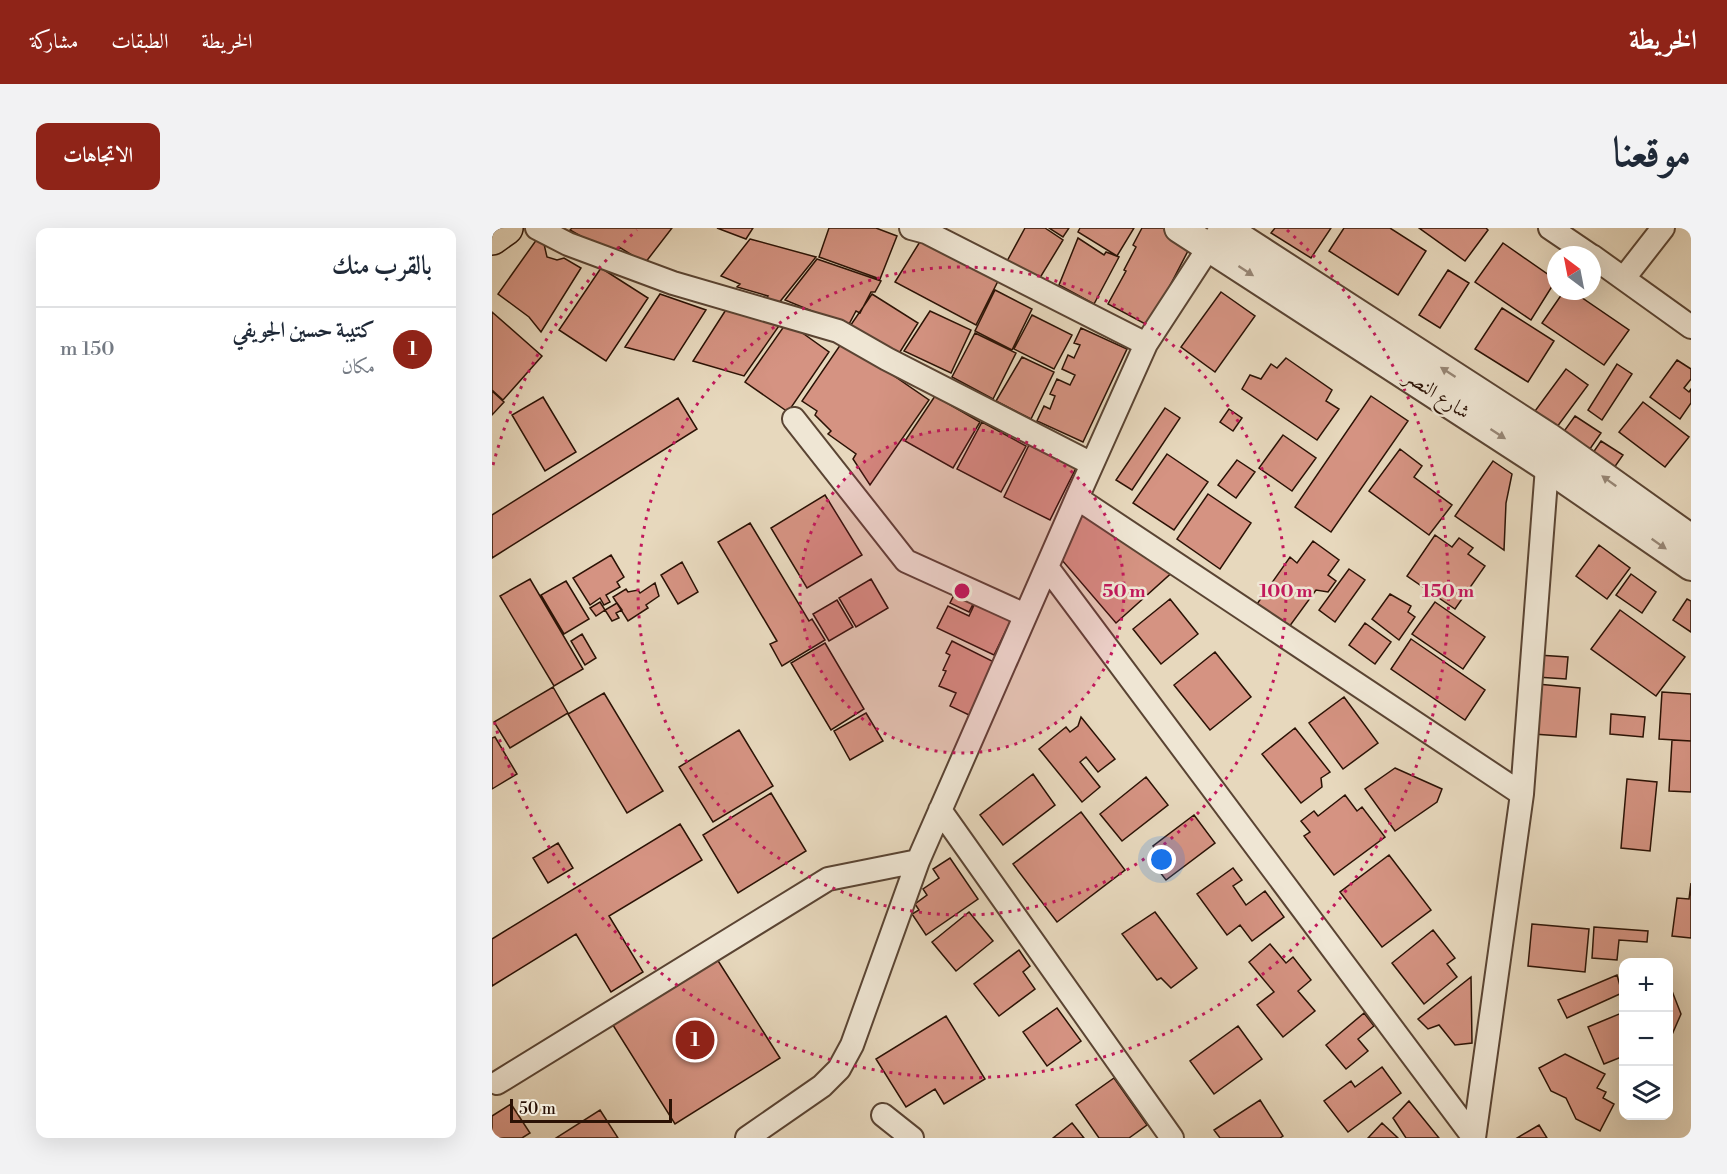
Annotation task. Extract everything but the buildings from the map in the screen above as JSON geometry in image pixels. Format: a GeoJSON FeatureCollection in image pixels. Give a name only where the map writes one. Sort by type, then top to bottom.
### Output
{"type":"FeatureCollection","features":[{"type":"Feature","properties":{"kind":"highway"},"geometry":{"type":"LineString","coordinates":[[492,238],[506,228]]}},
{"type":"Feature","properties":{"kind":"street"},"geometry":{"type":"LineString","coordinates":[[537,228],[568,244],[673,283],[838,332],[886,359],[1092,464]]}},
{"type":"Feature","properties":{"kind":"street"},"geometry":{"type":"LineString","coordinates":[[910,228],[926,232],[1146,344]]}},
{"type":"Feature","properties":{"kind":"street","name":"شارع النصر"},"geometry":{"type":"LineString","coordinates":[[1179,228],[1218,234],[1548,437],[1691,540]]}},
{"type":"Feature","properties":{"kind":"street"},"geometry":{"type":"LineString","coordinates":[[1550,228],[1576,246]]}},
{"type":"Feature","properties":{"kind":"street"},"geometry":{"type":"LineString","coordinates":[[1624,278],[1663,228]]}},
{"type":"Feature","properties":{"kind":"street"},"geometry":{"type":"LineString","coordinates":[[747,1138],[822,1086],[839,1069],[852,1045],[918,861],[1146,344],[1218,234]]}},
{"type":"Feature","properties":{"kind":"street","name":"شارع النصر"},"geometry":{"type":"LineString","coordinates":[[1218,234],[1691,566]]}},
{"type":"Feature","properties":{"kind":"street"},"geometry":{"type":"LineString","coordinates":[[1601,263],[1691,327]]}},
{"type":"Feature","properties":{"kind":"street"},"geometry":{"type":"LineString","coordinates":[[794,419],[906,561],[1025,615]]}},
{"type":"Feature","properties":{"kind":"street"},"geometry":{"type":"LineString","coordinates":[[1474,1138],[1522,794],[1547,466]]}},
{"type":"Feature","properties":{"kind":"street"},"geometry":{"type":"LineString","coordinates":[[1077,498],[1522,794]]}},
{"type":"Feature","properties":{"kind":"street"},"geometry":{"type":"LineString","coordinates":[[1047,567],[1474,1138]]}},
{"type":"Feature","properties":{"kind":"street"},"geometry":{"type":"LineString","coordinates":[[940,810],[1172,1138]]}},
{"type":"Feature","properties":{"kind":"street"},"geometry":{"type":"LineString","coordinates":[[494,1082],[828,879],[918,861]]}},
{"type":"Feature","properties":{"kind":"street"},"geometry":{"type":"LineString","coordinates":[[883,1114],[912,1138]]}},
{"type":"Feature","properties":{"kind":"place","name":"كتيبة حسين الجويفي"},"geometry":{"type":"Point","coordinates":[695,1040]}}]}
